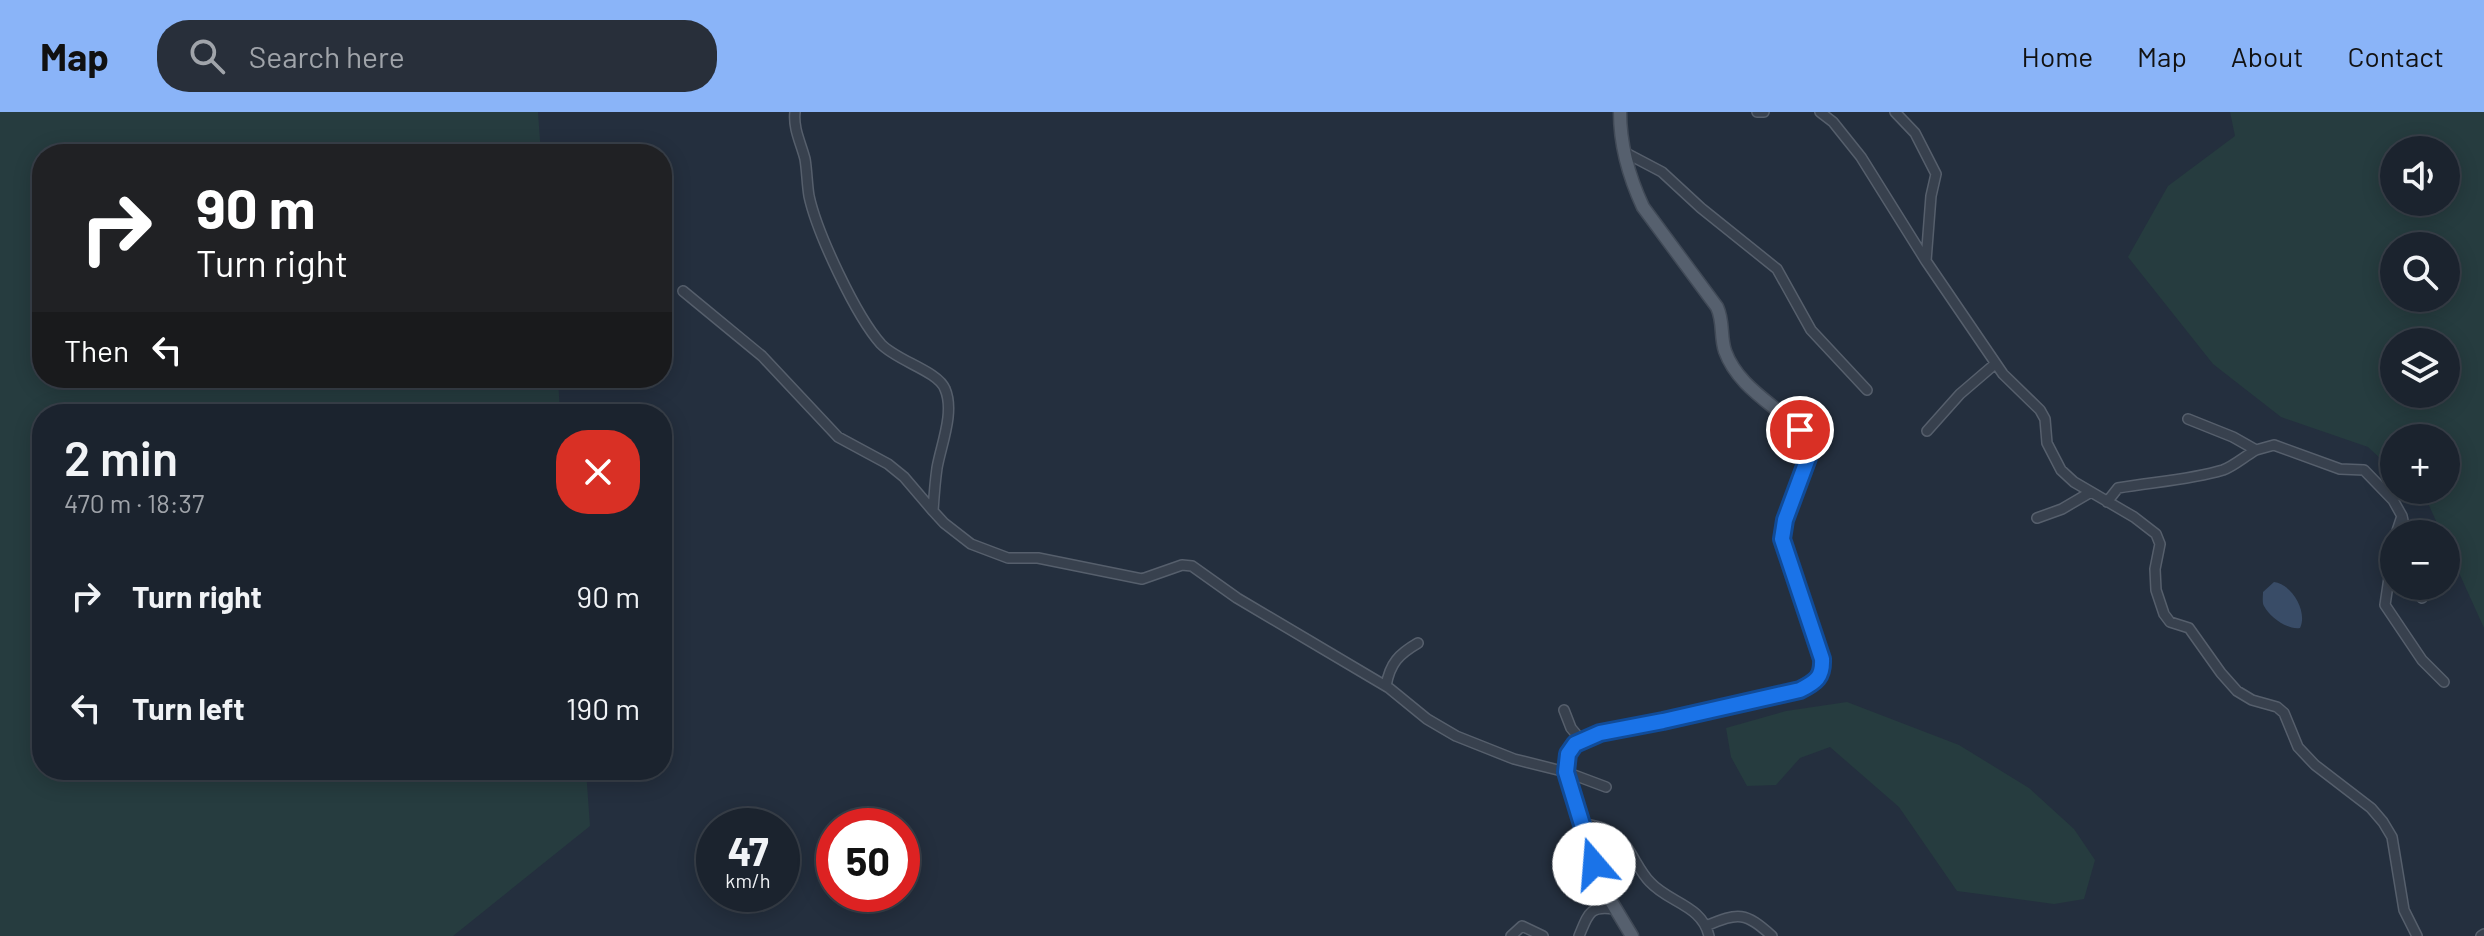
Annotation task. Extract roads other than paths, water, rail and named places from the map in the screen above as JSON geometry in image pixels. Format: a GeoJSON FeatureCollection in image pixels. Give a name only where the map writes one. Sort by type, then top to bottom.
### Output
{"type":"FeatureCollection","features":[{"type":"Feature","properties":{"kind":"main road"},"geometry":{"type":"LineString","coordinates":[[1620,112],[1629,173],[1643,207],[1717,307],[1721,315],[1721,337],[1732,368],[1800,430],[1804,440],[1808,458],[1785,520],[1782,539],[1823,669],[1814,683],[1800,690],[1600,733],[1581,740],[1568,754],[1566,772],[1600,883],[1632,936]]}},
{"type":"Feature","properties":{"kind":"street"},"geometry":{"type":"LineString","coordinates":[[795,112],[795,127],[804,156],[811,203],[844,284],[881,343],[891,353],[937,379],[945,388],[947,416],[936,473],[933,511]]}},
{"type":"Feature","properties":{"kind":"street"},"geometry":{"type":"LineString","coordinates":[[1757,112],[1764,112]]}},
{"type":"Feature","properties":{"kind":"street"},"geometry":{"type":"LineString","coordinates":[[1820,112],[1833,122],[1861,157],[1995,364],[2040,410],[2045,419],[2047,443],[2061,470],[2074,482],[2156,534],[2160,544],[2155,569],[2156,590],[2170,622],[2189,628],[2237,691],[2252,700],[2277,707],[2284,713],[2298,747],[2315,765],[2371,808],[2383,822],[2392,837],[2404,910],[2417,936]]}},
{"type":"Feature","properties":{"kind":"street"},"geometry":{"type":"LineString","coordinates":[[1895,112],[1915,133],[1936,174],[1931,196],[1926,261]]}},
{"type":"Feature","properties":{"kind":"street"},"geometry":{"type":"LineString","coordinates":[[1624,152],[1662,172],[1777,269],[1811,330],[1867,390]]}},
{"type":"Feature","properties":{"kind":"street"},"geometry":{"type":"LineString","coordinates":[[683,291],[762,356],[838,437],[888,464],[904,477],[933,511],[971,544],[1008,558],[1038,558],[1142,579],[1182,565],[1192,566],[1237,598],[1386,686],[1427,719],[1456,736],[1514,759],[1566,772],[1606,787]]}},
{"type":"Feature","properties":{"kind":"street"},"geometry":{"type":"LineString","coordinates":[[1927,431],[1960,394],[1995,364]]}},
{"type":"Feature","properties":{"kind":"street"},"geometry":{"type":"LineString","coordinates":[[2188,419],[2256,450]]}},
{"type":"Feature","properties":{"kind":"street"},"geometry":{"type":"LineString","coordinates":[[2107,502],[2118,488],[2153,485],[2226,469],[2256,450],[2274,445],[2340,469],[2364,470],[2393,500],[2403,520]]}},
{"type":"Feature","properties":{"kind":"street"},"geometry":{"type":"LineString","coordinates":[[2037,518],[2062,509],[2091,492]]}},
{"type":"Feature","properties":{"kind":"street"},"geometry":{"type":"LineString","coordinates":[[2401,520],[2402,516]]}},
{"type":"Feature","properties":{"kind":"street"},"geometry":{"type":"LineString","coordinates":[[2386,600],[2385,605],[2422,660],[2444,682]]}},
{"type":"Feature","properties":{"kind":"street"},"geometry":{"type":"LineString","coordinates":[[1386,686],[1389,670],[1400,654],[1418,643]]}},
{"type":"Feature","properties":{"kind":"street"},"geometry":{"type":"LineString","coordinates":[[1564,710],[1571,728],[1581,740]]}},
{"type":"Feature","properties":{"kind":"street"},"geometry":{"type":"LineString","coordinates":[[1581,824],[1595,825],[1620,839],[1649,882],[1685,904],[1708,931],[1727,917],[1737,916],[1759,924],[1772,936]]}},
{"type":"Feature","properties":{"kind":"street"},"geometry":{"type":"LineString","coordinates":[[1579,936],[1593,910],[1598,907],[1614,909]]}},
{"type":"Feature","properties":{"kind":"street"},"geometry":{"type":"LineString","coordinates":[[1511,936],[1522,926],[1543,936]]}},
{"type":"Feature","properties":{"kind":"water"},"geometry":{"type":"Polygon","coordinates":[[[2274,582],[2287,588],[2297,600],[2302,614],[2300,628],[2279,622],[2264,606],[2263,592],[2274,582]]]}}]}
